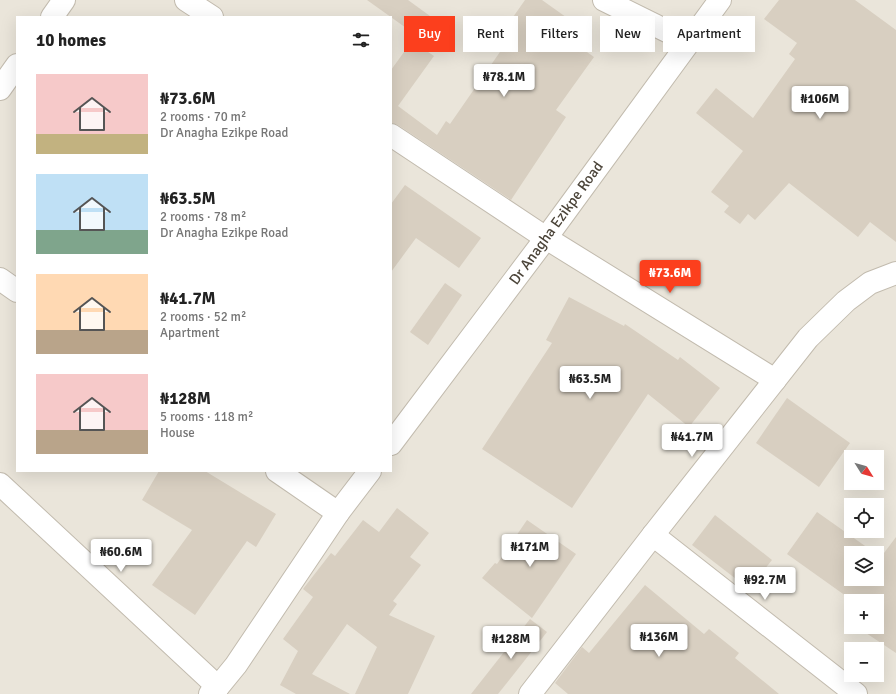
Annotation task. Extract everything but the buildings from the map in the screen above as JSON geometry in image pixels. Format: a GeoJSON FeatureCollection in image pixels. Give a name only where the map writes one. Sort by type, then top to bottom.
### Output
{"type":"FeatureCollection","features":[{"type":"Feature","properties":{"kind":"street"},"geometry":{"type":"LineString","coordinates":[[53,16],[64,0]]}},
{"type":"Feature","properties":{"kind":"street"},"geometry":{"type":"LineString","coordinates":[[186,0],[210,16]]}},
{"type":"Feature","properties":{"kind":"street"},"geometry":{"type":"LineString","coordinates":[[604,0],[663,30]]}},
{"type":"Feature","properties":{"kind":"street","name":"Dr Anagha Ezikpe Road"},"geometry":{"type":"LineString","coordinates":[[708,16],[720,0]]}},
{"type":"Feature","properties":{"kind":"street","name":"Dr Anagha Ezikpe Road"},"geometry":{"type":"LineString","coordinates":[[392,443],[546,238],[681,52]]}},
{"type":"Feature","properties":{"kind":"street"},"geometry":{"type":"LineString","coordinates":[[0,88],[16,66]]}},
{"type":"Feature","properties":{"kind":"street"},"geometry":{"type":"LineString","coordinates":[[392,136],[546,238],[775,380]]}},
{"type":"Feature","properties":{"kind":"street"},"geometry":{"type":"LineString","coordinates":[[530,694],[808,338],[846,301],[870,283],[896,273]]}},
{"type":"Feature","properties":{"kind":"street"},"geometry":{"type":"LineString","coordinates":[[0,279],[16,290]]}},
{"type":"Feature","properties":{"kind":"street"},"geometry":{"type":"LineString","coordinates":[[278,472],[338,513]]}},
{"type":"Feature","properties":{"kind":"street"},"geometry":{"type":"LineString","coordinates":[[0,484],[221,692],[236,665],[338,513],[369,472]]}},
{"type":"Feature","properties":{"kind":"street"},"geometry":{"type":"LineString","coordinates":[[653,535],[856,694]]}},
{"type":"Feature","properties":{"kind":"shaded area"},"geometry":{"type":"Polygon","coordinates":[[[0,0],[896,0],[896,694],[0,694],[0,0]]]}}]}
